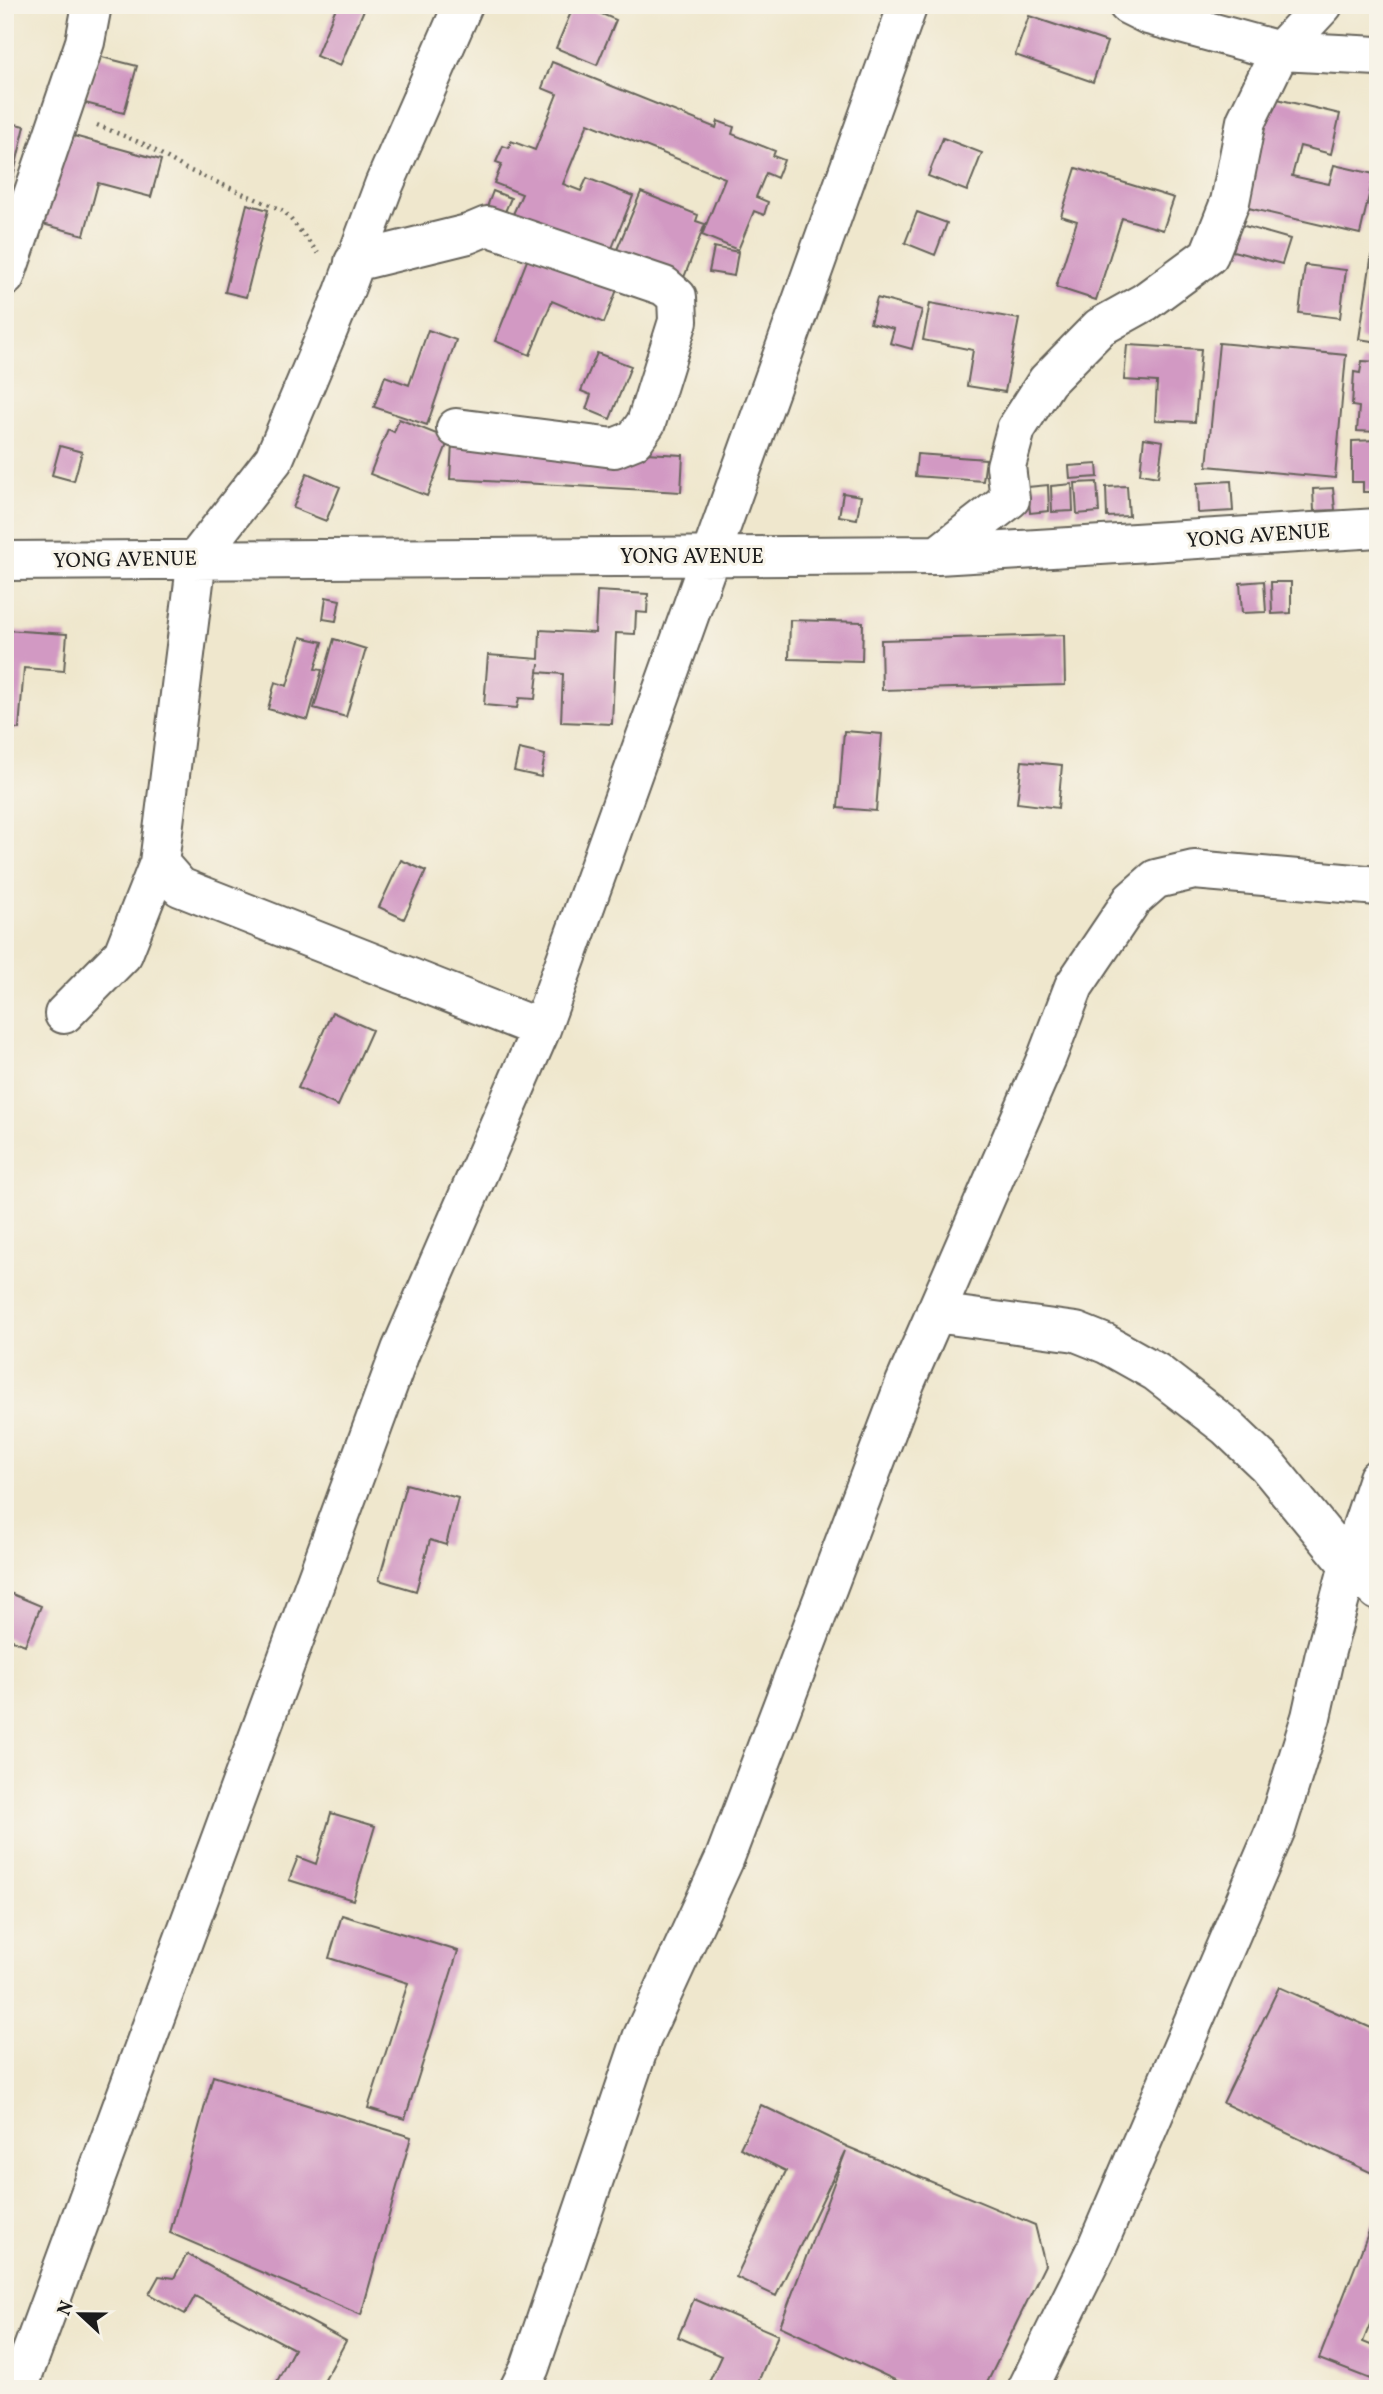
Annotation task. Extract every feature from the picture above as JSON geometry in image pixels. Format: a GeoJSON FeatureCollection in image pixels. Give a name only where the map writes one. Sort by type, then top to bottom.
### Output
{"type":"FeatureCollection","features":[{"type":"Feature","properties":{"kind":"street"},"geometry":{"type":"LineString","coordinates":[[5,277],[85,42],[92,5]]}},
{"type":"Feature","properties":{"kind":"street"},"geometry":{"type":"LineString","coordinates":[[64,1014],[123,954],[159,863],[197,558],[274,459],[384,185],[463,5]]}},
{"type":"Feature","properties":{"kind":"street"},"geometry":{"type":"LineString","coordinates":[[18,2389],[401,1350],[541,1028],[908,5]]}},
{"type":"Feature","properties":{"kind":"street"},"geometry":{"type":"LineString","coordinates":[[1128,5],[1148,15],[1280,51],[1378,56]]}},
{"type":"Feature","properties":{"kind":"street"},"geometry":{"type":"LineString","coordinates":[[939,555],[1010,499],[1006,466],[1016,429],[1047,381],[1100,327],[1145,302],[1209,255],[1230,202],[1246,121],[1280,51],[1323,5]]}},
{"type":"Feature","properties":{"kind":"street"},"geometry":{"type":"LineString","coordinates":[[349,277],[487,226],[664,286],[677,297],[678,321],[646,423],[634,440],[614,448],[456,428]]}},
{"type":"Feature","properties":{"kind":"street","name":"YONG AVENUE"},"geometry":{"type":"LineString","coordinates":[[5,561],[939,555],[1378,528]]}},
{"type":"Feature","properties":{"kind":"street"},"geometry":{"type":"LineString","coordinates":[[159,863],[180,887],[541,1028]]}},
{"type":"Feature","properties":{"kind":"street"},"geometry":{"type":"LineString","coordinates":[[519,2389],[530,2367],[642,2038],[724,1860],[905,1383],[1047,1057],[1074,986],[1132,900],[1157,879],[1194,870],[1378,886]]}},
{"type":"Feature","properties":{"kind":"street"},"geometry":{"type":"LineString","coordinates":[[935,1313],[1076,1332],[1106,1344],[1156,1372],[1227,1427],[1267,1465],[1349,1564],[1378,1591]]}},
{"type":"Feature","properties":{"kind":"street"},"geometry":{"type":"LineString","coordinates":[[1027,2389],[1096,2249],[1276,1829],[1311,1717],[1349,1564],[1378,1478]]}},
{"type":"Feature","properties":{"kind":"path"},"geometry":{"type":"LineString","coordinates":[[61,111],[144,144],[186,169],[284,211],[321,257],[349,277]]}},
{"type":"Feature","properties":{"kind":"building"},"geometry":{"type":"Polygon","coordinates":[[[337,5],[366,5],[340,66],[316,56],[337,5]]]}},
{"type":"Feature","properties":{"kind":"building"},"geometry":{"type":"Polygon","coordinates":[[[574,5],[581,5],[616,20],[597,65],[556,48],[574,5]]]}},
{"type":"Feature","properties":{"kind":"building"},"geometry":{"type":"Polygon","coordinates":[[[1029,16],[1107,42],[1093,82],[1015,55],[1029,16]]]}},
{"type":"Feature","properties":{"kind":"building"},"geometry":{"type":"Polygon","coordinates":[[[98,56],[137,66],[124,113],[85,103],[98,56]]]}},
{"type":"Feature","properties":{"kind":"building"},"geometry":{"type":"Polygon","coordinates":[[[552,62],[716,128],[718,121],[734,127],[732,134],[775,151],[773,156],[784,160],[777,178],[766,173],[756,197],[768,202],[764,215],[754,211],[738,250],[702,235],[725,178],[588,123],[563,184],[581,191],[587,178],[633,196],[610,253],[513,214],[522,194],[494,183],[502,164],[496,162],[503,146],[509,148],[511,141],[535,150],[557,94],[542,88],[552,62]]]}},
{"type":"Feature","properties":{"kind":"building"},"geometry":{"type":"Polygon","coordinates":[[[1269,97],[1340,114],[1331,154],[1300,146],[1292,176],[1329,184],[1334,165],[1374,174],[1360,234],[1244,207],[1269,97]]]}},
{"type":"Feature","properties":{"kind":"building"},"geometry":{"type":"Polygon","coordinates":[[[5,122],[25,126],[6,207],[5,207],[5,122]]]}},
{"type":"Feature","properties":{"kind":"building"},"geometry":{"type":"Polygon","coordinates":[[[63,133],[161,160],[151,197],[98,183],[84,235],[39,223],[63,133]]]}},
{"type":"Feature","properties":{"kind":"building"},"geometry":{"type":"Polygon","coordinates":[[[943,138],[982,153],[967,191],[928,176],[943,138]]]}},
{"type":"Feature","properties":{"kind":"building"},"geometry":{"type":"Polygon","coordinates":[[[1076,168],[1174,198],[1163,230],[1122,218],[1096,300],[1056,287],[1077,221],[1061,216],[1076,168]]]}},
{"type":"Feature","properties":{"kind":"building"},"geometry":{"type":"Polygon","coordinates":[[[493,191],[511,198],[504,214],[487,207],[493,191]]]}},
{"type":"Feature","properties":{"kind":"building"},"geometry":{"type":"Polygon","coordinates":[[[641,192],[698,215],[696,221],[705,224],[681,285],[613,259],[641,192]]]}},
{"type":"Feature","properties":{"kind":"building"},"geometry":{"type":"Polygon","coordinates":[[[247,204],[268,210],[246,297],[225,292],[247,204]]]}},
{"type":"Feature","properties":{"kind":"building"},"geometry":{"type":"Polygon","coordinates":[[[917,212],[947,223],[935,255],[905,243],[917,212]]]}},
{"type":"Feature","properties":{"kind":"building"},"geometry":{"type":"Polygon","coordinates":[[[1241,225],[1290,239],[1282,264],[1233,251],[1241,225]]]}},
{"type":"Feature","properties":{"kind":"building"},"geometry":{"type":"Polygon","coordinates":[[[714,247],[738,252],[734,276],[709,272],[714,247]]]}},
{"type":"Feature","properties":{"kind":"building"},"geometry":{"type":"Polygon","coordinates":[[[530,253],[618,287],[604,323],[552,301],[530,355],[495,341],[530,253]]]}},
{"type":"Feature","properties":{"kind":"building"},"geometry":{"type":"Polygon","coordinates":[[[1372,253],[1378,254],[1378,342],[1359,339],[1372,253]]]}},
{"type":"Feature","properties":{"kind":"building"},"geometry":{"type":"Polygon","coordinates":[[[1305,265],[1346,270],[1340,318],[1299,313],[1305,265]]]}},
{"type":"Feature","properties":{"kind":"building"},"geometry":{"type":"Polygon","coordinates":[[[877,298],[922,310],[912,349],[890,343],[894,329],[870,323],[877,298]]]}},
{"type":"Feature","properties":{"kind":"building"},"geometry":{"type":"Polygon","coordinates":[[[930,303],[1019,319],[1005,392],[967,386],[973,350],[923,340],[930,303]]]}},
{"type":"Feature","properties":{"kind":"building"},"geometry":{"type":"Polygon","coordinates":[[[428,330],[456,340],[427,425],[374,407],[385,376],[409,385],[428,330]]]}},
{"type":"Feature","properties":{"kind":"building"},"geometry":{"type":"Polygon","coordinates":[[[1219,343],[1346,355],[1335,478],[1207,466],[1219,343]]]}},
{"type":"Feature","properties":{"kind":"building"},"geometry":{"type":"Polygon","coordinates":[[[1127,345],[1201,349],[1195,422],[1155,420],[1157,382],[1124,380],[1127,345]]]}},
{"type":"Feature","properties":{"kind":"building"},"geometry":{"type":"Polygon","coordinates":[[[597,353],[631,366],[610,419],[586,409],[591,395],[581,391],[597,353]]]}},
{"type":"Feature","properties":{"kind":"building"},"geometry":{"type":"Polygon","coordinates":[[[1362,361],[1378,362],[1378,432],[1357,431],[1359,407],[1352,406],[1354,372],[1360,373],[1362,361]]]}},
{"type":"Feature","properties":{"kind":"building"},"geometry":{"type":"Polygon","coordinates":[[[399,419],[449,439],[427,496],[370,474],[388,429],[394,432],[399,419]]]}},
{"type":"Feature","properties":{"kind":"building"},"geometry":{"type":"Polygon","coordinates":[[[1144,438],[1163,441],[1158,477],[1140,474],[1144,438]]]}},
{"type":"Feature","properties":{"kind":"building"},"geometry":{"type":"Polygon","coordinates":[[[1378,440],[1378,492],[1363,492],[1363,482],[1352,482],[1352,441],[1378,440]]]}},
{"type":"Feature","properties":{"kind":"building"},"geometry":{"type":"Polygon","coordinates":[[[452,443],[683,455],[681,492],[450,479],[452,443]]]}},
{"type":"Feature","properties":{"kind":"building"},"geometry":{"type":"Polygon","coordinates":[[[60,446],[82,452],[74,481],[52,475],[60,446]]]}},
{"type":"Feature","properties":{"kind":"building"},"geometry":{"type":"Polygon","coordinates":[[[917,454],[986,459],[983,481],[915,476],[917,454]]]}},
{"type":"Feature","properties":{"kind":"building"},"geometry":{"type":"Polygon","coordinates":[[[1097,464],[1098,477],[1070,479],[1069,466],[1097,464]]]}},
{"type":"Feature","properties":{"kind":"building"},"geometry":{"type":"Polygon","coordinates":[[[307,473],[340,487],[326,521],[293,508],[307,473]]]}},
{"type":"Feature","properties":{"kind":"building"},"geometry":{"type":"Polygon","coordinates":[[[1231,481],[1233,511],[1198,513],[1197,483],[1231,481]]]}},
{"type":"Feature","properties":{"kind":"building"},"geometry":{"type":"Polygon","coordinates":[[[1097,482],[1099,512],[1077,514],[1075,483],[1097,482]]]}},
{"type":"Feature","properties":{"kind":"building"},"geometry":{"type":"Polygon","coordinates":[[[1072,484],[1073,511],[1052,512],[1051,486],[1072,484]]]}},
{"type":"Feature","properties":{"kind":"building"},"geometry":{"type":"Polygon","coordinates":[[[1048,485],[1049,511],[1030,513],[1028,487],[1048,485]]]}},
{"type":"Feature","properties":{"kind":"building"},"geometry":{"type":"Polygon","coordinates":[[[1127,486],[1129,516],[1107,517],[1106,487],[1127,486]]]}},
{"type":"Feature","properties":{"kind":"building"},"geometry":{"type":"Polygon","coordinates":[[[1333,488],[1335,510],[1314,511],[1313,489],[1333,488]]]}},
{"type":"Feature","properties":{"kind":"building"},"geometry":{"type":"Polygon","coordinates":[[[843,493],[861,496],[857,519],[839,516],[843,493]]]}},
{"type":"Feature","properties":{"kind":"building"},"geometry":{"type":"Polygon","coordinates":[[[1264,581],[1266,612],[1242,613],[1240,583],[1264,581]]]}},
{"type":"Feature","properties":{"kind":"building"},"geometry":{"type":"Polygon","coordinates":[[[1271,582],[1291,582],[1291,613],[1272,614],[1271,582]]]}},
{"type":"Feature","properties":{"kind":"building"},"geometry":{"type":"Polygon","coordinates":[[[597,591],[648,594],[647,613],[636,612],[635,634],[616,633],[612,724],[561,722],[563,674],[538,672],[535,699],[519,698],[517,708],[484,705],[488,655],[539,659],[540,630],[595,633],[597,591]]]}},
{"type":"Feature","properties":{"kind":"building"},"geometry":{"type":"Polygon","coordinates":[[[326,597],[340,600],[336,621],[323,619],[326,597]]]}},
{"type":"Feature","properties":{"kind":"building"},"geometry":{"type":"Polygon","coordinates":[[[790,620],[863,622],[862,661],[789,659],[790,620]]]}},
{"type":"Feature","properties":{"kind":"building"},"geometry":{"type":"Polygon","coordinates":[[[5,630],[67,634],[64,671],[24,668],[19,729],[5,728],[5,630]]]}},
{"type":"Feature","properties":{"kind":"building"},"geometry":{"type":"Polygon","coordinates":[[[1064,635],[1065,685],[882,690],[881,640],[1064,635]]]}},
{"type":"Feature","properties":{"kind":"building"},"geometry":{"type":"Polygon","coordinates":[[[301,637],[323,642],[315,669],[322,670],[308,720],[268,709],[275,682],[287,686],[301,637]]]}},
{"type":"Feature","properties":{"kind":"building"},"geometry":{"type":"Polygon","coordinates":[[[334,639],[366,649],[346,717],[314,708],[334,639]]]}},
{"type":"Feature","properties":{"kind":"building"},"geometry":{"type":"Polygon","coordinates":[[[844,731],[882,734],[876,811],[838,808],[844,731]]]}},
{"type":"Feature","properties":{"kind":"building"},"geometry":{"type":"Polygon","coordinates":[[[519,749],[545,755],[541,777],[514,771],[519,749]]]}},
{"type":"Feature","properties":{"kind":"building"},"geometry":{"type":"Polygon","coordinates":[[[1022,761],[1062,765],[1058,808],[1017,803],[1022,761]]]}},
{"type":"Feature","properties":{"kind":"building"},"geometry":{"type":"Polygon","coordinates":[[[401,860],[426,871],[404,919],[379,907],[401,860]]]}},
{"type":"Feature","properties":{"kind":"building"},"geometry":{"type":"Polygon","coordinates":[[[332,1012],[372,1030],[338,1106],[298,1088],[332,1012]]]}},
{"type":"Feature","properties":{"kind":"building"},"geometry":{"type":"Polygon","coordinates":[[[406,1484],[458,1498],[446,1545],[430,1540],[416,1591],[379,1580],[406,1484]]]}},
{"type":"Feature","properties":{"kind":"building"},"geometry":{"type":"Polygon","coordinates":[[[5,1591],[41,1606],[25,1645],[5,1637],[5,1591]]]}},
{"type":"Feature","properties":{"kind":"building"},"geometry":{"type":"Polygon","coordinates":[[[331,1813],[375,1826],[353,1900],[289,1880],[298,1857],[316,1864],[331,1813]]]}},
{"type":"Feature","properties":{"kind":"building"},"geometry":{"type":"Polygon","coordinates":[[[342,1915],[458,1951],[405,2119],[368,2108],[408,1983],[329,1958],[342,1915]]]}},
{"type":"Feature","properties":{"kind":"building"},"geometry":{"type":"Polygon","coordinates":[[[1279,1987],[1378,2031],[1378,2167],[1374,2174],[1223,2103],[1279,1987]]]}},
{"type":"Feature","properties":{"kind":"building"},"geometry":{"type":"Polygon","coordinates":[[[213,2076],[411,2137],[361,2315],[170,2233],[213,2076]]]}},
{"type":"Feature","properties":{"kind":"building"},"geometry":{"type":"Polygon","coordinates":[[[761,2105],[848,2147],[1035,2225],[1045,2265],[984,2389],[914,2389],[780,2326],[846,2151],[776,2296],[736,2277],[786,2171],[740,2148],[761,2105]]]}},
{"type":"Feature","properties":{"kind":"building"},"geometry":{"type":"Polygon","coordinates":[[[1378,2208],[1378,2304],[1363,2342],[1378,2348],[1378,2382],[1319,2359],[1378,2208]]]}},
{"type":"Feature","properties":{"kind":"building"},"geometry":{"type":"Polygon","coordinates":[[[187,2254],[346,2341],[320,2389],[273,2389],[294,2349],[195,2296],[185,2314],[149,2294],[159,2276],[174,2278],[187,2254]]]}},
{"type":"Feature","properties":{"kind":"building"},"geometry":{"type":"Polygon","coordinates":[[[694,2299],[778,2335],[755,2389],[706,2389],[721,2356],[678,2337],[694,2299]]]}}]}
